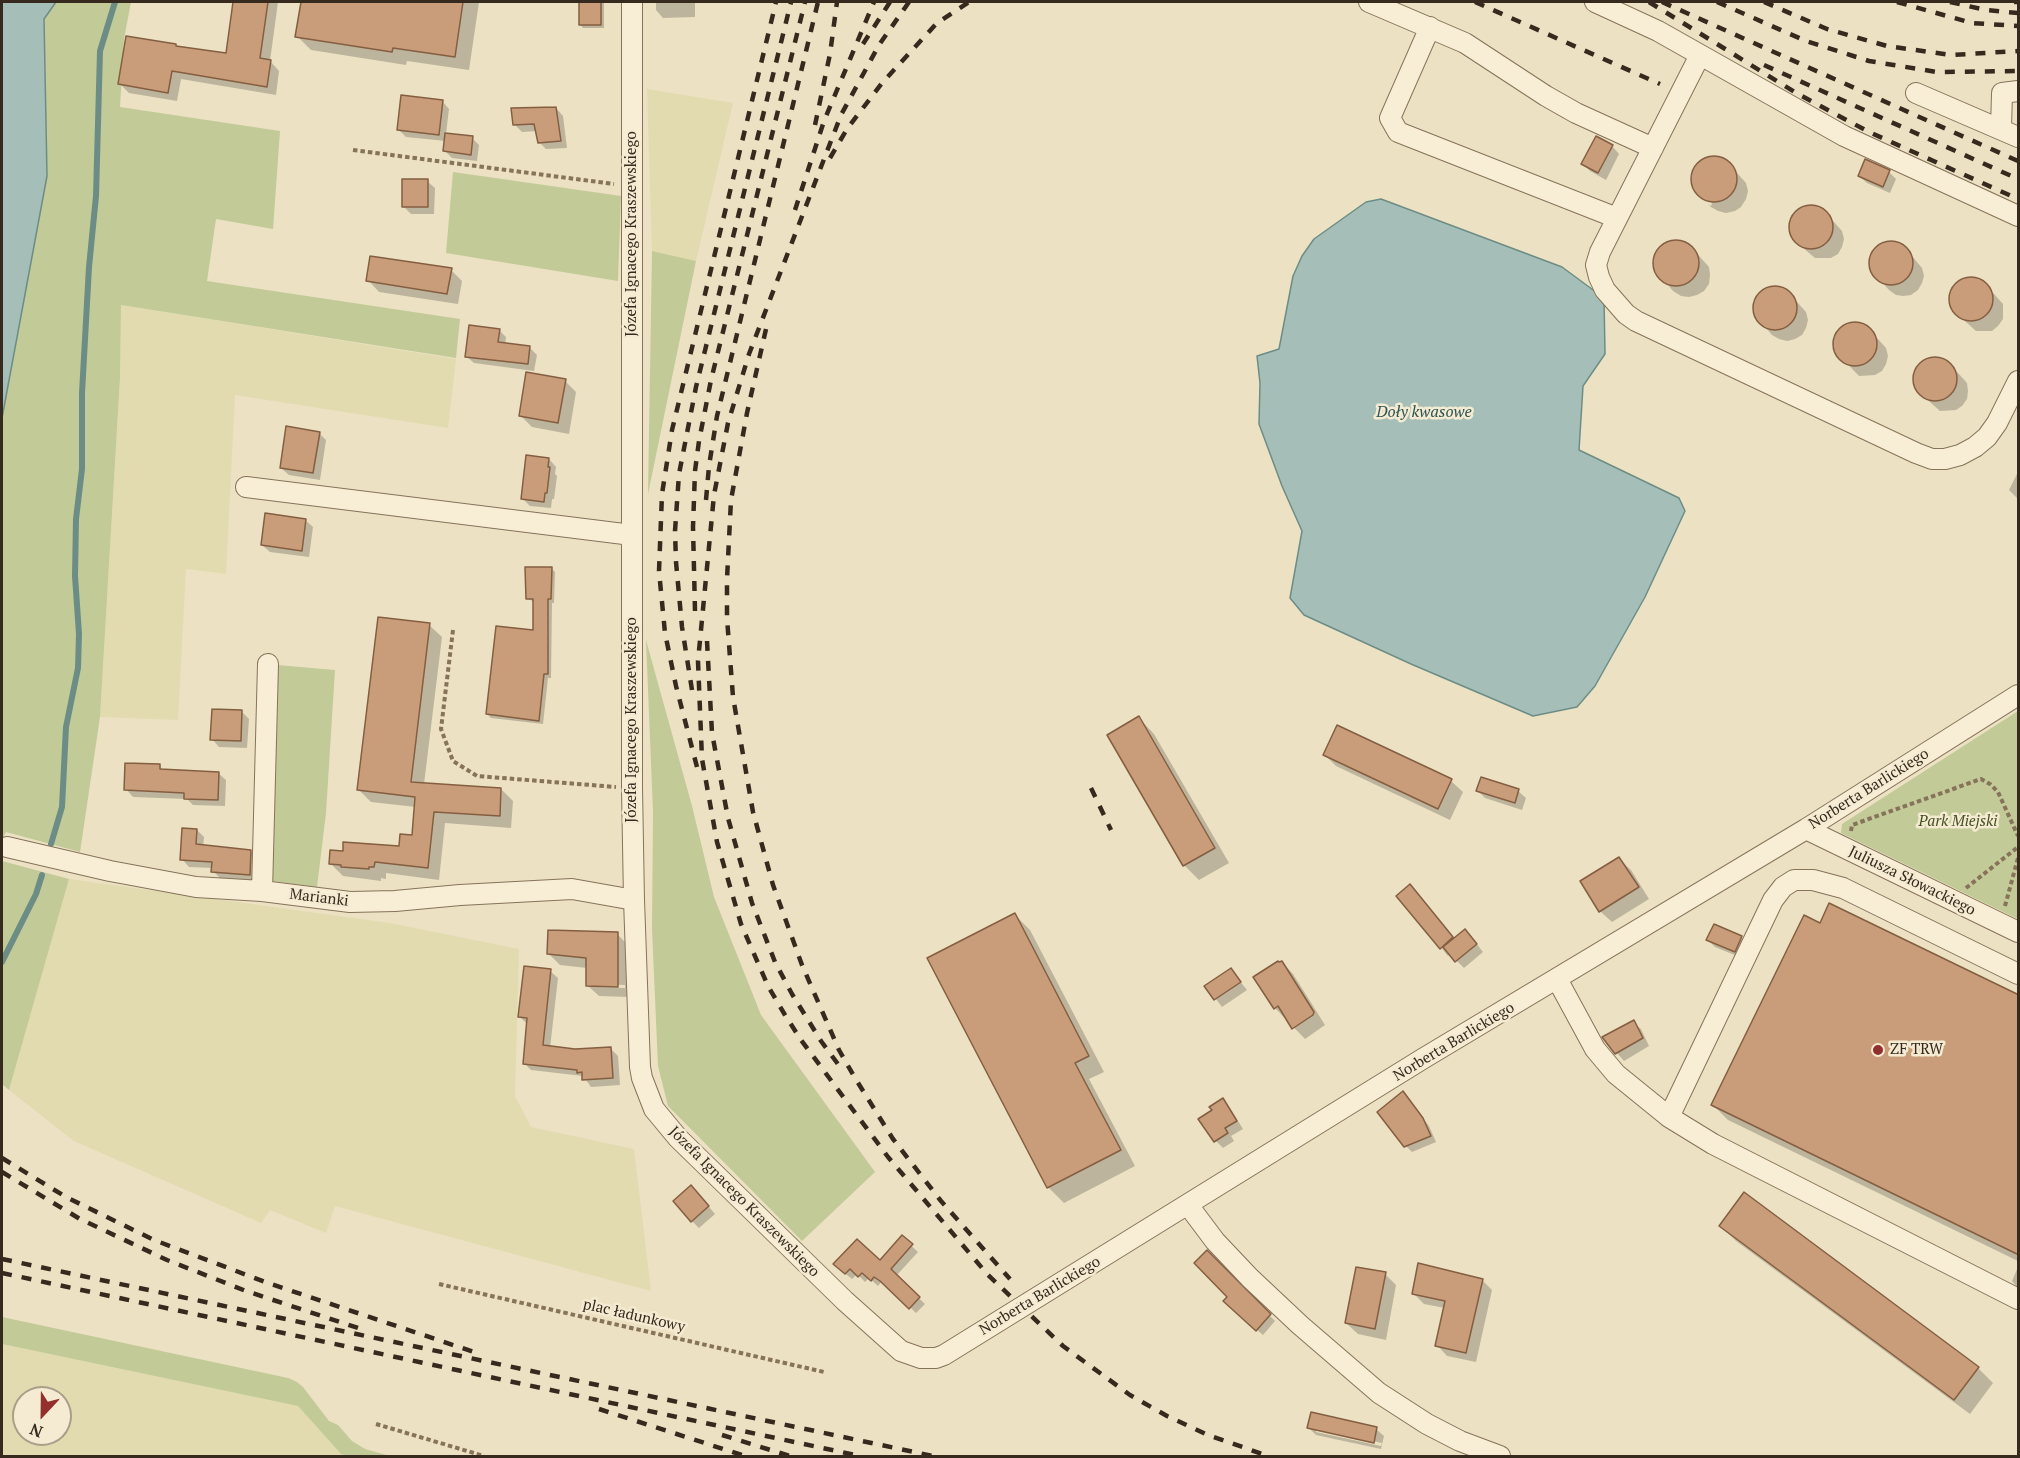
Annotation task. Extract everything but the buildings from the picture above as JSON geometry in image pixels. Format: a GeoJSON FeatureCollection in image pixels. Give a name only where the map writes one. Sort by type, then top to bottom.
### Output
{"type":"FeatureCollection","features":[{"type":"Feature","properties":{"kind":"street","name":"Józefa Ignacego Kraszewskiego"},"geometry":{"type":"LineString","coordinates":[[632,2],[632,789],[640,1066],[644,1087],[654,1109],[669,1129],[885,1339]]}},
{"type":"Feature","properties":{"kind":"street"},"geometry":{"type":"LineString","coordinates":[[1369,2],[1465,43],[1576,113],[1653,148]]}},
{"type":"Feature","properties":{"kind":"street"},"geometry":{"type":"LineString","coordinates":[[1595,2],[1648,26],[1844,136],[2019,216]]}},
{"type":"Feature","properties":{"kind":"street"},"geometry":{"type":"LineString","coordinates":[[1430,27],[1390,118],[1398,132],[1617,218]]}},
{"type":"Feature","properties":{"kind":"street"},"geometry":{"type":"LineString","coordinates":[[1700,55],[1600,252],[1596,265],[1605,290],[1626,314],[1636,321],[1932,459],[1945,459],[1960,455],[1987,437],[2019,381]]}},
{"type":"Feature","properties":{"kind":"street"},"geometry":{"type":"LineString","coordinates":[[2010,133],[2002,93],[2019,91]]}},
{"type":"Feature","properties":{"kind":"street"},"geometry":{"type":"LineString","coordinates":[[1916,93],[2010,133]]}},
{"type":"Feature","properties":{"kind":"street"},"geometry":{"type":"LineString","coordinates":[[246,487],[632,535]]}},
{"type":"Feature","properties":{"kind":"street"},"geometry":{"type":"LineString","coordinates":[[262,891],[268,664]]}},
{"type":"Feature","properties":{"kind":"street","name":"Norberta Barlickiego"},"geometry":{"type":"LineString","coordinates":[[885,1339],[901,1351],[921,1358],[936,1358],[944,1355],[1806,829],[2019,695]]}},
{"type":"Feature","properties":{"kind":"street","name":"Juliusza Słowackiego"},"geometry":{"type":"LineString","coordinates":[[1806,829],[2019,932]]}},
{"type":"Feature","properties":{"kind":"street","name":"Marianki"},"geometry":{"type":"LineString","coordinates":[[7,847],[110,871],[196,887],[262,891],[350,902],[395,902],[460,895],[572,890],[634,900]]}},
{"type":"Feature","properties":{"kind":"street"},"geometry":{"type":"LineString","coordinates":[[1669,1117],[1773,900],[1783,887],[1794,880],[1813,880],[1843,888],[2019,974]]}},
{"type":"Feature","properties":{"kind":"street"},"geometry":{"type":"LineString","coordinates":[[1557,979],[1595,1049],[1616,1074],[1669,1117],[1713,1144],[2019,1299]]}},
{"type":"Feature","properties":{"kind":"street"},"geometry":{"type":"LineString","coordinates":[[1188,1205],[1215,1240],[1250,1278],[1300,1325],[1379,1393],[1427,1424],[1460,1441],[1500,1456]]}},
{"type":"Feature","properties":{"kind":"path"},"geometry":{"type":"LineString","coordinates":[[352,150],[632,187]]}},
{"type":"Feature","properties":{"kind":"path"},"geometry":{"type":"LineString","coordinates":[[453,630],[441,729],[453,760],[477,776],[632,789]]}},
{"type":"Feature","properties":{"kind":"path"},"geometry":{"type":"LineString","coordinates":[[1852,825],[1981,779],[1998,792],[2019,836]]}},
{"type":"Feature","properties":{"kind":"path"},"geometry":{"type":"LineString","coordinates":[[1966,888],[2019,847]]}},
{"type":"Feature","properties":{"kind":"path"},"geometry":{"type":"LineString","coordinates":[[2005,907],[2019,858]]}},
{"type":"Feature","properties":{"kind":"path","name":"plac ładunkowy"},"geometry":{"type":"LineString","coordinates":[[439,1284],[824,1372]]}},
{"type":"Feature","properties":{"kind":"path"},"geometry":{"type":"LineString","coordinates":[[376,1424],[484,1456]]}},
{"type":"Feature","properties":{"kind":"shaded area"},"geometry":{"type":"Polygon","coordinates":[[[647,89],[733,103],[696,261],[652,251],[647,89]]]}},
{"type":"Feature","properties":{"kind":"shaded area"},"geometry":{"type":"Polygon","coordinates":[[[121,305],[456,359],[448,428],[235,395],[226,574],[186,569],[178,720],[100,717],[120,378],[121,305]]]}},
{"type":"Feature","properties":{"kind":"shaded area"},"geometry":{"type":"Polygon","coordinates":[[[69,879],[390,923],[519,949],[515,1096],[531,1127],[634,1149],[651,1291],[335,1206],[326,1233],[270,1210],[261,1223],[74,1141],[9,1090],[69,879]]]}},
{"type":"Feature","properties":{"kind":"shaded area"},"geometry":{"type":"Polygon","coordinates":[[[2,1344],[298,1406],[341,1454],[347,1456],[2,1456],[2,1344]]]}},
{"type":"Feature","properties":{"kind":"green space"},"geometry":{"type":"Polygon","coordinates":[[[56,2],[131,2],[124,39],[120,107],[280,131],[273,229],[216,219],[207,281],[460,319],[456,358],[121,305],[120,378],[100,717],[80,852],[6,832],[2,840],[2,418],[47,176],[44,19],[56,2]]]}},
{"type":"Feature","properties":{"kind":"green space"},"geometry":{"type":"Polygon","coordinates":[[[453,172],[621,196],[618,281],[446,253],[453,172]]]}},
{"type":"Feature","properties":{"kind":"green space"},"geometry":{"type":"Polygon","coordinates":[[[652,251],[696,261],[648,494],[652,251]]]}},
{"type":"Feature","properties":{"kind":"green space"},"geometry":{"type":"Polygon","coordinates":[[[646,640],[692,806],[714,897],[761,1015],[875,1172],[802,1241],[668,1106],[658,1066],[652,929],[653,812],[646,640]]]}},
{"type":"Feature","properties":{"kind":"green space"},"geometry":{"type":"Polygon","coordinates":[[[277,665],[335,670],[326,813],[317,887],[271,881],[277,665]]]}},
{"type":"Feature","properties":{"kind":"green space","name":"Park Miejski"},"geometry":{"type":"Polygon","coordinates":[[[2018,711],[2018,919],[1841,833],[1842,824],[2018,711]]]}},
{"type":"Feature","properties":{"kind":"green space"},"geometry":{"type":"Polygon","coordinates":[[[2,861],[69,879],[9,1090],[2,1084],[2,861]]]}},
{"type":"Feature","properties":{"kind":"green space"},"geometry":{"type":"Polygon","coordinates":[[[2,1317],[288,1378],[303,1387],[329,1421],[338,1425],[352,1441],[365,1449],[390,1456],[341,1454],[298,1406],[2,1344],[2,1317]]]}},
{"type":"Feature","properties":{"kind":"water"},"geometry":{"type":"Polygon","coordinates":[[[2,2],[56,2],[44,19],[47,176],[2,418],[2,2]]]}},
{"type":"Feature","properties":{"kind":"water","name":"Doły kwasowe"},"geometry":{"type":"Polygon","coordinates":[[[1381,199],[1562,267],[1604,298],[1605,354],[1583,386],[1579,450],[1679,498],[1685,511],[1645,597],[1595,686],[1577,707],[1533,716],[1304,615],[1290,598],[1302,531],[1259,424],[1260,383],[1257,356],[1279,349],[1293,276],[1302,256],[1314,239],[1366,202],[1381,199]]]}},
{"type":"Feature","properties":{"kind":"waterway"},"geometry":{"type":"LineString","coordinates":[[51,844],[62,807],[66,727],[78,668],[76,519],[82,469],[82,393],[89,267],[96,196],[100,51],[115,2]]}},
{"type":"Feature","properties":{"kind":"waterway"},"geometry":{"type":"LineString","coordinates":[[2,962],[36,894],[42,875]]}},
{"type":"Feature","properties":{"kind":"railway"},"geometry":{"type":"LineString","coordinates":[[697,767],[665,633],[659,571],[662,494],[672,430],[776,2]]}},
{"type":"Feature","properties":{"kind":"railway"},"geometry":{"type":"LineString","coordinates":[[692,690],[682,627],[676,562],[675,531],[679,474],[696,387],[791,2]]}},
{"type":"Feature","properties":{"kind":"railway"},"geometry":{"type":"LineString","coordinates":[[695,611],[693,527],[695,471],[699,441],[711,380],[805,2]]}},
{"type":"Feature","properties":{"kind":"railway"},"geometry":{"type":"LineString","coordinates":[[706,500],[717,416],[818,2]]}},
{"type":"Feature","properties":{"kind":"railway"},"geometry":{"type":"LineString","coordinates":[[815,125],[830,54],[837,2]]}},
{"type":"Feature","properties":{"kind":"railway"},"geometry":{"type":"LineString","coordinates":[[795,210],[824,121],[874,2]]}},
{"type":"Feature","properties":{"kind":"railway"},"geometry":{"type":"LineString","coordinates":[[863,44],[890,2]]}},
{"type":"Feature","properties":{"kind":"railway"},"geometry":{"type":"LineString","coordinates":[[909,2],[879,45],[841,115],[749,354],[728,423],[714,495],[698,661],[702,759],[717,842],[741,924],[768,986],[785,1015],[888,1157],[988,1275],[1063,1346],[1130,1395],[1167,1416],[1208,1435],[1268,1456]]}},
{"type":"Feature","properties":{"kind":"railway"},"geometry":{"type":"LineString","coordinates":[[830,158],[847,129],[882,83],[937,23],[969,2]]}},
{"type":"Feature","properties":{"kind":"railway"},"geometry":{"type":"LineString","coordinates":[[1475,2],[1660,84]]}},
{"type":"Feature","properties":{"kind":"railway"},"geometry":{"type":"LineString","coordinates":[[1649,2],[1798,94],[1869,132],[2018,199]]}},
{"type":"Feature","properties":{"kind":"railway"},"geometry":{"type":"LineString","coordinates":[[1662,2],[2018,161]]}},
{"type":"Feature","properties":{"kind":"railway"},"geometry":{"type":"LineString","coordinates":[[1717,2],[1806,41],[1869,61],[1937,72],[2018,71]]}},
{"type":"Feature","properties":{"kind":"railway"},"geometry":{"type":"LineString","coordinates":[[1764,2],[1827,29],[1887,46],[1951,55],[2018,51]]}},
{"type":"Feature","properties":{"kind":"railway"},"geometry":{"type":"LineString","coordinates":[[1897,2],[1972,23],[2018,26]]}},
{"type":"Feature","properties":{"kind":"railway"},"geometry":{"type":"LineString","coordinates":[[1950,2],[1986,10],[2018,13]]}},
{"type":"Feature","properties":{"kind":"railway"},"geometry":{"type":"LineString","coordinates":[[1764,65],[2018,179]]}},
{"type":"Feature","properties":{"kind":"railway"},"geometry":{"type":"LineString","coordinates":[[766,329],[731,500],[727,579],[727,618],[733,697],[753,812],[773,885],[802,965],[839,1050],[893,1139],[941,1201],[1010,1279]]}},
{"type":"Feature","properties":{"kind":"railway"},"geometry":{"type":"LineString","coordinates":[[707,641],[712,733],[728,818],[752,903],[775,962],[792,994],[843,1071]]}},
{"type":"Feature","properties":{"kind":"railway"},"geometry":{"type":"LineString","coordinates":[[1091,788],[1111,830]]}},
{"type":"Feature","properties":{"kind":"railway"},"geometry":{"type":"LineString","coordinates":[[2,1158],[66,1197],[154,1240],[268,1283],[480,1354]]}},
{"type":"Feature","properties":{"kind":"railway"},"geometry":{"type":"LineString","coordinates":[[2,1172],[80,1219],[167,1260],[246,1291],[358,1328]]}},
{"type":"Feature","properties":{"kind":"railway"},"geometry":{"type":"LineString","coordinates":[[2,1259],[933,1456]]}},
{"type":"Feature","properties":{"kind":"railway"},"geometry":{"type":"LineString","coordinates":[[2,1273],[860,1456]]}},
{"type":"Feature","properties":{"kind":"railway"},"geometry":{"type":"LineString","coordinates":[[599,1409],[745,1456]]}},
{"type":"Feature","properties":{"kind":"railway"},"geometry":{"type":"LineString","coordinates":[[722,1435],[790,1456]]}},
{"type":"Feature","properties":{"kind":"place","name":"ZF TRW"},"geometry":{"type":"Point","coordinates":[1878,1050]}}]}
